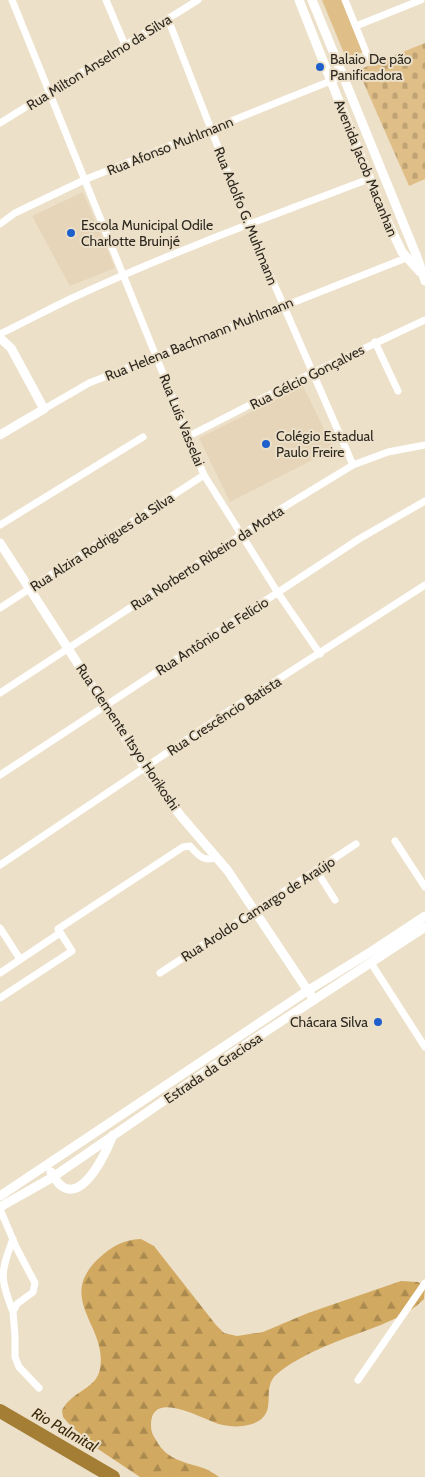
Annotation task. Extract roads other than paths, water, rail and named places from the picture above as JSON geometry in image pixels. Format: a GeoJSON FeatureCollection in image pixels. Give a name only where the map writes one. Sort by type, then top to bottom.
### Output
{"type":"FeatureCollection","features":[{"type":"Feature","properties":{"kind":"main road","name":"Avenida Jacob Macanhan"},"geometry":{"type":"LineString","coordinates":[[299,0],[369,180],[396,240],[406,258],[423,278]]}},
{"type":"Feature","properties":{"kind":"main road","name":"Avenida Jacob Macanhan"},"geometry":{"type":"LineString","coordinates":[[312,0],[411,243],[421,256],[423,278]]}},
{"type":"Feature","properties":{"kind":"main road"},"geometry":{"type":"LineString","coordinates":[[406,258],[411,243]]}},
{"type":"Feature","properties":{"kind":"main road"},"geometry":{"type":"LineString","coordinates":[[0,338],[11,348],[44,409]]}},
{"type":"Feature","properties":{"kind":"main road","name":"Rua Helena Bachmann Muhlmann"},"geometry":{"type":"LineString","coordinates":[[0,435],[44,409]]}},
{"type":"Feature","properties":{"kind":"main road","name":"Rua Clemente Itsyo Horikoshi"},"geometry":{"type":"LineString","coordinates":[[0,543],[146,768],[180,815],[228,870],[314,1000]]}},
{"type":"Feature","properties":{"kind":"main road","name":"Estrada da Graciosa"},"geometry":{"type":"LineString","coordinates":[[0,1196],[307,991],[425,916]]}},
{"type":"Feature","properties":{"kind":"main road","name":"Estrada da Graciosa"},"geometry":{"type":"LineString","coordinates":[[0,1208],[53,1177],[425,927]]}},
{"type":"Feature","properties":{"kind":"main road"},"geometry":{"type":"LineString","coordinates":[[47,1165],[53,1177],[63,1188],[71,1189],[82,1185],[95,1172],[114,1135]]}},
{"type":"Feature","properties":{"kind":"street","name":"Rua Luís Vasselai"},"geometry":{"type":"LineString","coordinates":[[12,0],[204,475],[241,536],[320,654]]}},
{"type":"Feature","properties":{"kind":"street"},"geometry":{"type":"LineString","coordinates":[[106,0],[125,45]]}},
{"type":"Feature","properties":{"kind":"street","name":"Rua Milton Anselmo da Silva"},"geometry":{"type":"LineString","coordinates":[[0,123],[198,0]]}},
{"type":"Feature","properties":{"kind":"street"},"geometry":{"type":"LineString","coordinates":[[345,0],[368,57]]}},
{"type":"Feature","properties":{"kind":"street"},"geometry":{"type":"LineString","coordinates":[[356,26],[421,0]]}},
{"type":"Feature","properties":{"kind":"street","name":"Rua Adolfo G. Muhlmann"},"geometry":{"type":"LineString","coordinates":[[168,19],[248,224],[353,465]]}},
{"type":"Feature","properties":{"kind":"street","name":"Rua Afonso Muhlmann"},"geometry":{"type":"LineString","coordinates":[[0,224],[15,213],[84,180],[344,76]]}},
{"type":"Feature","properties":{"kind":"street"},"geometry":{"type":"LineString","coordinates":[[0,334],[124,275],[248,224],[369,180]]}},
{"type":"Feature","properties":{"kind":"street","name":"Rua Helena Bachmann Muhlmann"},"geometry":{"type":"LineString","coordinates":[[44,409],[89,383],[406,258]]}},
{"type":"Feature","properties":{"kind":"street","name":"Rua Gélcio Gonçalves"},"geometry":{"type":"LineString","coordinates":[[189,436],[312,373],[425,320]]}},
{"type":"Feature","properties":{"kind":"street"},"geometry":{"type":"LineString","coordinates":[[376,342],[398,391]]}},
{"type":"Feature","properties":{"kind":"street"},"geometry":{"type":"LineString","coordinates":[[0,525],[143,436]]}},
{"type":"Feature","properties":{"kind":"street","name":"Rua Norberto Ribeiro da Motta"},"geometry":{"type":"LineString","coordinates":[[0,693],[353,465],[388,452],[425,445]]}},
{"type":"Feature","properties":{"kind":"street","name":"Rua Alzira Rodrigues da Silva"},"geometry":{"type":"LineString","coordinates":[[0,608],[204,475]]}},
{"type":"Feature","properties":{"kind":"street","name":"Rua Antônio de Felício"},"geometry":{"type":"LineString","coordinates":[[0,775],[359,539],[425,501]]}},
{"type":"Feature","properties":{"kind":"street","name":"Rua Crescêncio Batista"},"geometry":{"type":"LineString","coordinates":[[0,865],[229,711],[425,585]]}},
{"type":"Feature","properties":{"kind":"street"},"geometry":{"type":"LineString","coordinates":[[395,841],[425,887]]}},
{"type":"Feature","properties":{"kind":"street","name":"Rua Aroldo Camargo de Araújo"},"geometry":{"type":"LineString","coordinates":[[160,973],[356,844]]}},
{"type":"Feature","properties":{"kind":"street"},"geometry":{"type":"LineString","coordinates":[[0,998],[72,950],[58,929],[183,847],[190,846],[203,859],[209,860],[216,857]]}},
{"type":"Feature","properties":{"kind":"street"},"geometry":{"type":"LineString","coordinates":[[316,870],[335,900]]}},
{"type":"Feature","properties":{"kind":"street"},"geometry":{"type":"LineString","coordinates":[[0,928],[20,959]]}},
{"type":"Feature","properties":{"kind":"street"},"geometry":{"type":"LineString","coordinates":[[0,972],[60,933]]}},
{"type":"Feature","properties":{"kind":"street"},"geometry":{"type":"LineString","coordinates":[[371,963],[425,1047]]}},
{"type":"Feature","properties":{"kind":"street"},"geometry":{"type":"LineString","coordinates":[[0,1208],[35,1283],[33,1292],[17,1304],[13,1312]]}},
{"type":"Feature","properties":{"kind":"street"},"geometry":{"type":"LineString","coordinates":[[13,1239],[2,1266],[1,1282],[13,1312],[15,1358],[19,1367],[38,1388]]}},
{"type":"Feature","properties":{"kind":"street"},"geometry":{"type":"LineString","coordinates":[[358,1380],[425,1283]]}},
{"type":"Feature","properties":{"kind":"waterway","name":"Rio Palmital"},"geometry":{"type":"LineString","coordinates":[[0,1411],[113,1477]]}},
{"type":"Feature","properties":{"kind":"place","name":"Balaio De pão Panificadora"},"geometry":{"type":"Point","coordinates":[320,67]}},
{"type":"Feature","properties":{"kind":"place","name":"Escola Municipal Odile Charlotte Bruinjé"},"geometry":{"type":"Point","coordinates":[71,233]}},
{"type":"Feature","properties":{"kind":"place","name":"Colégio Estadual Paulo Freire"},"geometry":{"type":"Point","coordinates":[266,444]}},
{"type":"Feature","properties":{"kind":"place","name":"Chácara Silva"},"geometry":{"type":"Point","coordinates":[378,1022]}}]}
